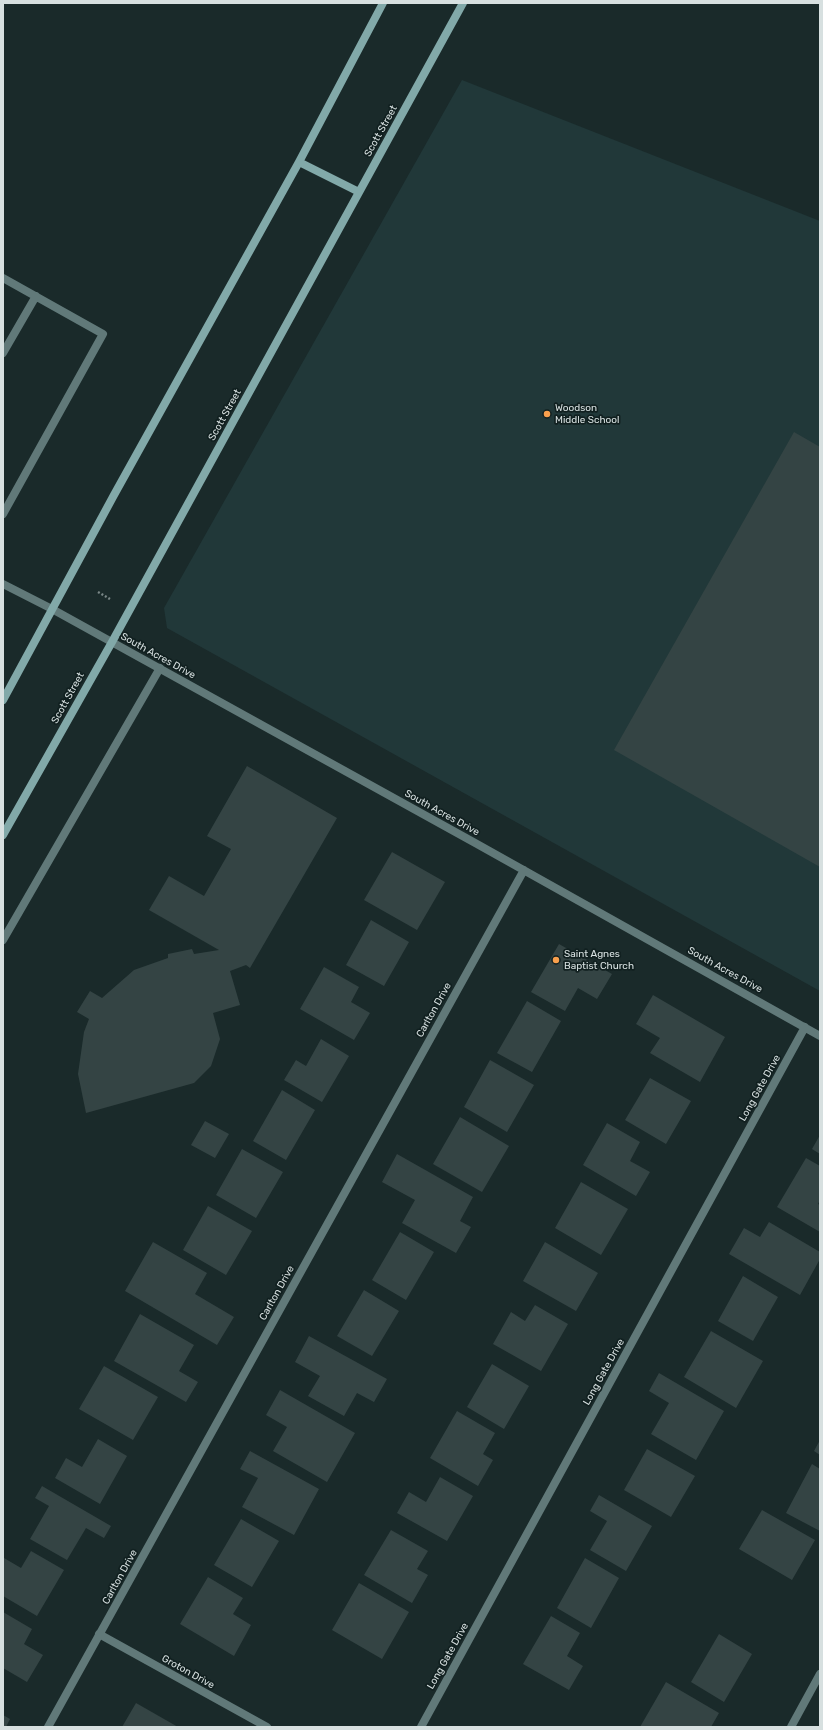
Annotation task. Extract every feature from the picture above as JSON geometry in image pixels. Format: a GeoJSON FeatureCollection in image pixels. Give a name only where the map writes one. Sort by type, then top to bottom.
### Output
{"type":"FeatureCollection","features":[{"type":"Feature","properties":{"kind":"main road"},"geometry":{"type":"LineString","coordinates":[[3,700],[299,162],[383,3]]}},
{"type":"Feature","properties":{"kind":"main road","name":"Scott Street"},"geometry":{"type":"LineString","coordinates":[[3,835],[112,642],[463,3]]}},
{"type":"Feature","properties":{"kind":"main road"},"geometry":{"type":"LineString","coordinates":[[299,162],[359,192]]}},
{"type":"Feature","properties":{"kind":"street"},"geometry":{"type":"LineString","coordinates":[[3,278],[103,334],[3,514]]}},
{"type":"Feature","properties":{"kind":"street"},"geometry":{"type":"LineString","coordinates":[[3,353],[36,296]]}},
{"type":"Feature","properties":{"kind":"street","name":"South Acres Drive"},"geometry":{"type":"LineString","coordinates":[[3,584],[160,668],[820,1036]]}},
{"type":"Feature","properties":{"kind":"street"},"geometry":{"type":"LineString","coordinates":[[3,940],[160,668]]}},
{"type":"Feature","properties":{"kind":"street","name":"Carlton Drive"},"geometry":{"type":"LineString","coordinates":[[48,1727],[524,870]]}},
{"type":"Feature","properties":{"kind":"street","name":"Long Gate Drive"},"geometry":{"type":"LineString","coordinates":[[421,1727],[805,1027]]}},
{"type":"Feature","properties":{"kind":"street","name":"Groton Drive"},"geometry":{"type":"LineString","coordinates":[[99,1634],[267,1727]]}},
{"type":"Feature","properties":{"kind":"street"},"geometry":{"type":"LineString","coordinates":[[791,1727],[820,1674]]}},
{"type":"Feature","properties":{"kind":"path"},"geometry":{"type":"LineString","coordinates":[[98,592],[110,599]]}},
{"type":"Feature","properties":{"kind":"shaded area","name":"Woodson Middle School"},"geometry":{"type":"Polygon","coordinates":[[[462,80],[820,221],[820,991],[167,628],[164,608],[462,80]]]}},
{"type":"Feature","properties":{"kind":"building"},"geometry":{"type":"Polygon","coordinates":[[[794,432],[820,447],[820,867],[614,750],[794,432]]]}},
{"type":"Feature","properties":{"kind":"building"},"geometry":{"type":"Polygon","coordinates":[[[247,766],[337,818],[250,968],[246,965],[230,971],[240,1005],[213,1013],[220,1039],[211,1066],[194,1083],[86,1113],[78,1074],[84,1032],[89,1019],[77,1012],[90,991],[102,998],[134,970],[168,958],[168,954],[192,949],[194,954],[219,950],[149,910],[169,876],[204,896],[231,849],[207,836],[247,766]]]}},
{"type":"Feature","properties":{"kind":"building"},"geometry":{"type":"Polygon","coordinates":[[[392,852],[445,882],[417,930],[364,900],[392,852]]]}},
{"type":"Feature","properties":{"kind":"building"},"geometry":{"type":"Polygon","coordinates":[[[371,920],[409,942],[384,986],[346,965],[371,920]]]}},
{"type":"Feature","properties":{"kind":"building"},"geometry":{"type":"Polygon","coordinates":[[[559,944],[612,974],[597,999],[578,988],[565,1011],[531,992],[559,944]]]}},
{"type":"Feature","properties":{"kind":"building"},"geometry":{"type":"Polygon","coordinates":[[[324,967],[359,987],[351,1002],[370,1013],[354,1040],[300,1009],[324,967]]]}},
{"type":"Feature","properties":{"kind":"building"},"geometry":{"type":"Polygon","coordinates":[[[653,995],[725,1037],[700,1082],[650,1053],[660,1038],[636,1024],[653,995]]]}},
{"type":"Feature","properties":{"kind":"building"},"geometry":{"type":"Polygon","coordinates":[[[527,1001],[561,1021],[532,1072],[497,1053],[527,1001]]]}},
{"type":"Feature","properties":{"kind":"building"},"geometry":{"type":"Polygon","coordinates":[[[321,1039],[349,1056],[322,1102],[284,1080],[296,1060],[306,1066],[321,1039]]]}},
{"type":"Feature","properties":{"kind":"building"},"geometry":{"type":"Polygon","coordinates":[[[490,1060],[534,1085],[507,1132],[464,1107],[490,1060]]]}},
{"type":"Feature","properties":{"kind":"building"},"geometry":{"type":"Polygon","coordinates":[[[650,1078],[691,1101],[666,1144],[625,1120],[650,1078]]]}},
{"type":"Feature","properties":{"kind":"building"},"geometry":{"type":"Polygon","coordinates":[[[282,1090],[315,1110],[286,1160],[253,1141],[282,1090]]]}},
{"type":"Feature","properties":{"kind":"building"},"geometry":{"type":"Polygon","coordinates":[[[460,1117],[509,1146],[482,1192],[433,1164],[460,1117]]]}},
{"type":"Feature","properties":{"kind":"building"},"geometry":{"type":"Polygon","coordinates":[[[205,1121],[229,1134],[215,1158],[191,1145],[205,1121]]]}},
{"type":"Feature","properties":{"kind":"building"},"geometry":{"type":"Polygon","coordinates":[[[607,1123],[640,1142],[630,1161],[650,1172],[636,1196],[583,1165],[607,1123]]]}},
{"type":"Feature","properties":{"kind":"building"},"geometry":{"type":"Polygon","coordinates":[[[820,1135],[820,1154],[812,1149],[820,1135]]]}},
{"type":"Feature","properties":{"kind":"building"},"geometry":{"type":"Polygon","coordinates":[[[242,1149],[283,1172],[256,1218],[216,1195],[242,1149]]]}},
{"type":"Feature","properties":{"kind":"building"},"geometry":{"type":"Polygon","coordinates":[[[397,1154],[473,1197],[460,1221],[471,1227],[456,1253],[402,1223],[415,1200],[382,1182],[397,1154]]]}},
{"type":"Feature","properties":{"kind":"building"},"geometry":{"type":"Polygon","coordinates":[[[806,1158],[820,1166],[820,1200],[818,1204],[820,1205],[820,1232],[777,1207],[806,1158]]]}},
{"type":"Feature","properties":{"kind":"building"},"geometry":{"type":"Polygon","coordinates":[[[581,1182],[628,1209],[601,1255],[555,1228],[581,1182]]]}},
{"type":"Feature","properties":{"kind":"building"},"geometry":{"type":"Polygon","coordinates":[[[208,1206],[252,1231],[226,1275],[183,1250],[208,1206]]]}},
{"type":"Feature","properties":{"kind":"building"},"geometry":{"type":"Polygon","coordinates":[[[769,1222],[820,1252],[820,1259],[800,1295],[729,1254],[744,1228],[760,1237],[769,1222]]]}},
{"type":"Feature","properties":{"kind":"building"},"geometry":{"type":"Polygon","coordinates":[[[400,1232],[434,1252],[406,1300],[372,1280],[400,1232]]]}},
{"type":"Feature","properties":{"kind":"building"},"geometry":{"type":"Polygon","coordinates":[[[153,1242],[207,1273],[195,1294],[234,1317],[217,1345],[125,1291],[153,1242]]]}},
{"type":"Feature","properties":{"kind":"building"},"geometry":{"type":"Polygon","coordinates":[[[545,1242],[598,1273],[576,1311],[523,1281],[545,1242]]]}},
{"type":"Feature","properties":{"kind":"building"},"geometry":{"type":"Polygon","coordinates":[[[743,1276],[778,1297],[753,1341],[718,1321],[743,1276]]]}},
{"type":"Feature","properties":{"kind":"building"},"geometry":{"type":"Polygon","coordinates":[[[364,1290],[399,1311],[372,1356],[337,1336],[364,1290]]]}},
{"type":"Feature","properties":{"kind":"building"},"geometry":{"type":"Polygon","coordinates":[[[535,1305],[568,1324],[541,1371],[493,1344],[511,1312],[525,1321],[535,1305]]]}},
{"type":"Feature","properties":{"kind":"building"},"geometry":{"type":"Polygon","coordinates":[[[140,1314],[194,1345],[179,1371],[198,1382],[186,1402],[114,1361],[140,1314]]]}},
{"type":"Feature","properties":{"kind":"building"},"geometry":{"type":"Polygon","coordinates":[[[711,1331],[763,1361],[736,1408],[684,1377],[711,1331]]]}},
{"type":"Feature","properties":{"kind":"building"},"geometry":{"type":"Polygon","coordinates":[[[309,1336],[387,1379],[374,1402],[357,1393],[344,1416],[308,1396],[320,1376],[295,1362],[309,1336]]]}},
{"type":"Feature","properties":{"kind":"building"},"geometry":{"type":"Polygon","coordinates":[[[492,1364],[529,1386],[504,1429],[467,1407],[492,1364]]]}},
{"type":"Feature","properties":{"kind":"building"},"geometry":{"type":"Polygon","coordinates":[[[104,1366],[158,1397],[133,1440],[79,1409],[104,1366]]]}},
{"type":"Feature","properties":{"kind":"building"},"geometry":{"type":"Polygon","coordinates":[[[659,1373],[724,1411],[696,1460],[651,1434],[669,1403],[649,1391],[659,1373]]]}},
{"type":"Feature","properties":{"kind":"building"},"geometry":{"type":"Polygon","coordinates":[[[280,1390],[355,1433],[327,1482],[273,1451],[287,1427],[266,1415],[280,1390]]]}},
{"type":"Feature","properties":{"kind":"building"},"geometry":{"type":"Polygon","coordinates":[[[457,1411],[495,1433],[483,1454],[493,1460],[478,1486],[430,1458],[457,1411]]]}},
{"type":"Feature","properties":{"kind":"building"},"geometry":{"type":"Polygon","coordinates":[[[98,1439],[127,1456],[100,1504],[55,1478],[66,1458],[82,1467],[98,1439]]]}},
{"type":"Feature","properties":{"kind":"building"},"geometry":{"type":"Polygon","coordinates":[[[820,1440],[820,1455],[814,1451],[820,1440]]]}},
{"type":"Feature","properties":{"kind":"building"},"geometry":{"type":"Polygon","coordinates":[[[647,1449],[695,1476],[671,1517],[624,1490],[647,1449]]]}},
{"type":"Feature","properties":{"kind":"building"},"geometry":{"type":"Polygon","coordinates":[[[250,1451],[319,1489],[294,1535],[242,1507],[258,1478],[240,1469],[250,1451]]]}},
{"type":"Feature","properties":{"kind":"building"},"geometry":{"type":"Polygon","coordinates":[[[812,1464],[820,1469],[820,1531],[786,1513],[812,1464]]]}},
{"type":"Feature","properties":{"kind":"building"},"geometry":{"type":"Polygon","coordinates":[[[440,1477],[473,1496],[447,1541],[397,1513],[409,1492],[426,1502],[440,1477]]]}},
{"type":"Feature","properties":{"kind":"building"},"geometry":{"type":"Polygon","coordinates":[[[42,1486],[111,1526],[104,1538],[86,1528],[67,1560],[30,1539],[49,1506],[35,1498],[42,1486]]]}},
{"type":"Feature","properties":{"kind":"building"},"geometry":{"type":"Polygon","coordinates":[[[599,1495],[652,1526],[626,1571],[590,1550],[607,1521],[590,1511],[599,1495]]]}},
{"type":"Feature","properties":{"kind":"building"},"geometry":{"type":"Polygon","coordinates":[[[762,1510],[815,1540],[792,1580],[739,1549],[762,1510]]]}},
{"type":"Feature","properties":{"kind":"building"},"geometry":{"type":"Polygon","coordinates":[[[241,1519],[279,1541],[252,1587],[214,1565],[241,1519]]]}},
{"type":"Feature","properties":{"kind":"building"},"geometry":{"type":"Polygon","coordinates":[[[391,1530],[428,1551],[417,1569],[428,1575],[412,1603],[364,1575],[391,1530]]]}},
{"type":"Feature","properties":{"kind":"building"},"geometry":{"type":"Polygon","coordinates":[[[31,1551],[64,1570],[37,1616],[3,1596],[4,1558],[21,1568],[31,1551]]]}},
{"type":"Feature","properties":{"kind":"building"},"geometry":{"type":"Polygon","coordinates":[[[585,1558],[619,1578],[591,1628],[557,1608],[585,1558]]]}},
{"type":"Feature","properties":{"kind":"building"},"geometry":{"type":"Polygon","coordinates":[[[208,1577],[243,1598],[233,1614],[251,1625],[234,1656],[180,1624],[208,1577]]]}},
{"type":"Feature","properties":{"kind":"building"},"geometry":{"type":"Polygon","coordinates":[[[359,1583],[409,1612],[382,1659],[332,1630],[359,1583]]]}},
{"type":"Feature","properties":{"kind":"building"},"geometry":{"type":"Polygon","coordinates":[[[3,1612],[32,1629],[24,1644],[43,1655],[27,1682],[3,1668],[3,1612]]]}},
{"type":"Feature","properties":{"kind":"building"},"geometry":{"type":"Polygon","coordinates":[[[551,1616],[580,1633],[567,1656],[583,1666],[569,1690],[523,1664],[551,1616]]]}},
{"type":"Feature","properties":{"kind":"building"},"geometry":{"type":"Polygon","coordinates":[[[719,1634],[752,1654],[724,1702],[691,1682],[719,1634]]]}},
{"type":"Feature","properties":{"kind":"building"},"geometry":{"type":"Polygon","coordinates":[[[666,1682],[719,1713],[711,1727],[640,1727],[666,1682]]]}},
{"type":"Feature","properties":{"kind":"building"},"geometry":{"type":"Polygon","coordinates":[[[136,1703],[178,1727],[122,1727],[136,1703]]]}},
{"type":"Feature","properties":{"kind":"building"},"geometry":{"type":"Polygon","coordinates":[[[3,1715],[10,1719],[6,1727],[3,1727],[3,1715]]]}},
{"type":"Feature","properties":{"kind":"place","name":"Woodson Middle School"},"geometry":{"type":"Point","coordinates":[547,414]}},
{"type":"Feature","properties":{"kind":"place","name":"Saint Agnes Baptist Church"},"geometry":{"type":"Point","coordinates":[556,960]}}]}
